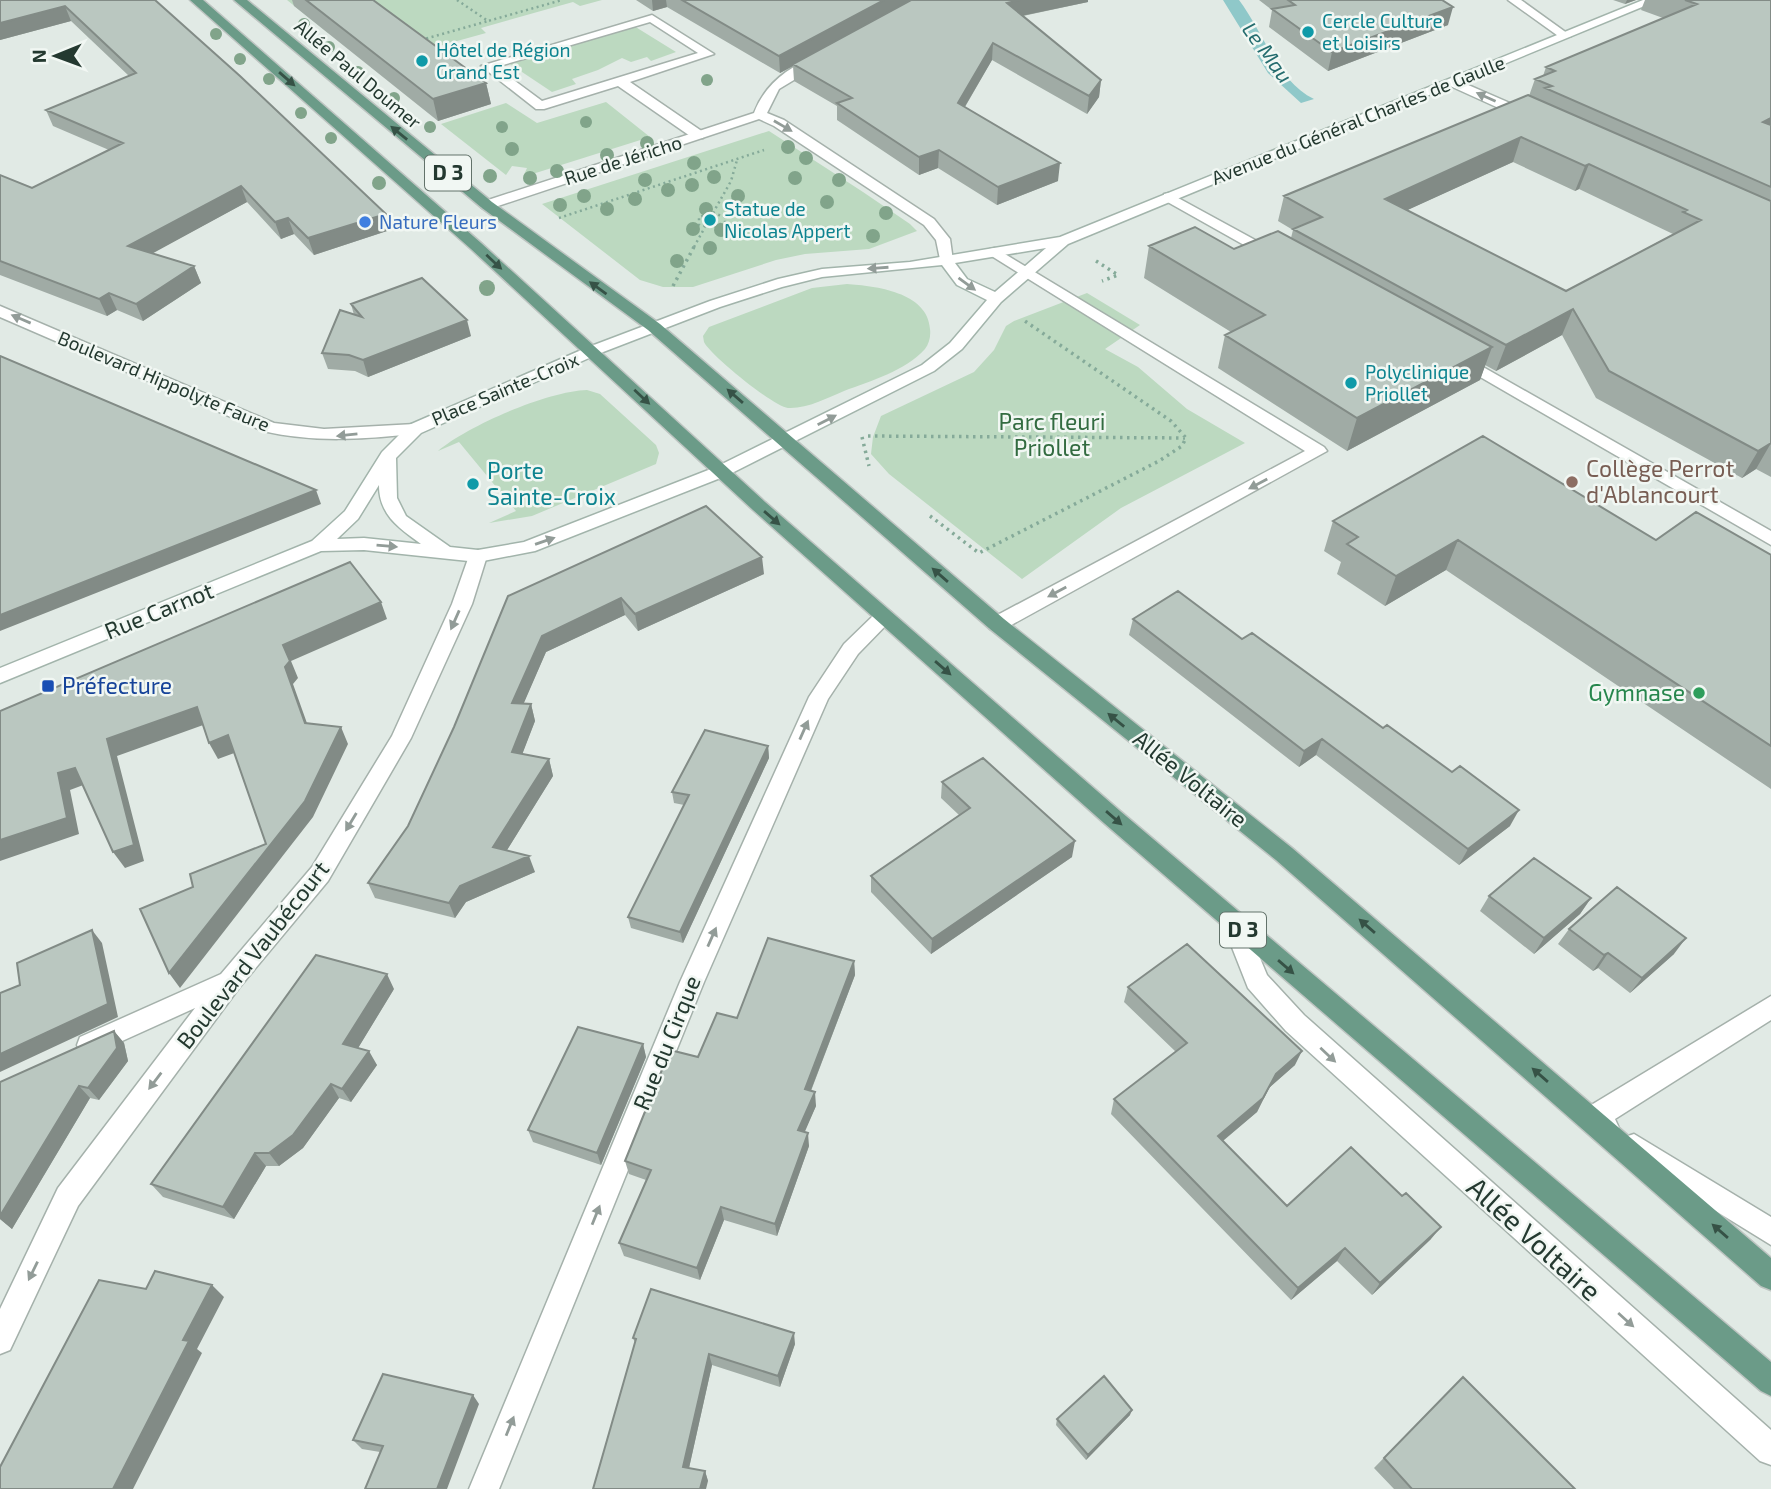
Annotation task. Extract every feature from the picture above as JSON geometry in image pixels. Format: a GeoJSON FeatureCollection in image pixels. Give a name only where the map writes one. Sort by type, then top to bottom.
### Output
{"type":"FeatureCollection","features":[{"type":"Feature","properties":{"kind":"main road","name":"D 3"},"geometry":{"type":"LineString","coordinates":[[197,0],[592,351],[722,471]]}},
{"type":"Feature","properties":{"kind":"main road","name":"Allée Paul Doumer"},"geometry":{"type":"LineString","coordinates":[[240,0],[487,205],[654,327]]}},
{"type":"Feature","properties":{"kind":"main road","name":"D 3"},"geometry":{"type":"LineString","coordinates":[[654,327],[787,441]]}},
{"type":"Feature","properties":{"kind":"main road","name":"Allée Voltaire"},"geometry":{"type":"LineString","coordinates":[[787,441],[996,624],[1284,854],[1771,1276]]}},
{"type":"Feature","properties":{"kind":"main road","name":"Allée Voltaire"},"geometry":{"type":"LineString","coordinates":[[722,471],[884,617],[1234,922],[1771,1381]]}},
{"type":"Feature","properties":{"kind":"street"},"geometry":{"type":"LineString","coordinates":[[1514,0],[1565,36]]}},
{"type":"Feature","properties":{"kind":"street","name":"Avenue du Général Charles de Gaulle"},"geometry":{"type":"LineString","coordinates":[[592,351],[778,283],[822,273],[946,261],[1063,241],[1653,0]]}},
{"type":"Feature","properties":{"kind":"street"},"geometry":{"type":"LineString","coordinates":[[652,18],[708,54],[620,81],[540,106],[487,66],[652,18]]}},
{"type":"Feature","properties":{"kind":"street"},"geometry":{"type":"LineString","coordinates":[[831,52],[774,85],[765,98],[760,116],[779,123],[929,222],[943,239],[946,261],[962,282],[996,299]]}},
{"type":"Feature","properties":{"kind":"street"},"geometry":{"type":"LineString","coordinates":[[620,81],[698,135]]}},
{"type":"Feature","properties":{"kind":"street"},"geometry":{"type":"LineString","coordinates":[[1452,82],[1538,121]]}},
{"type":"Feature","properties":{"kind":"street","name":"Rue de Jéricho"},"geometry":{"type":"LineString","coordinates":[[487,205],[760,116]]}},
{"type":"Feature","properties":{"kind":"street"},"geometry":{"type":"LineString","coordinates":[[1169,197],[1289,264]]}},
{"type":"Feature","properties":{"kind":"street","name":"Avenue du Général Charles de Gaulle"},"geometry":{"type":"LineString","coordinates":[[722,471],[787,441],[928,368],[956,346],[996,299],[1063,241]]}},
{"type":"Feature","properties":{"kind":"street"},"geometry":{"type":"LineString","coordinates":[[995,252],[1318,451],[996,624]]}},
{"type":"Feature","properties":{"kind":"street","name":"Boulevard Hippolyte Faure"},"geometry":{"type":"LineString","coordinates":[[0,310],[268,427],[302,435],[335,437],[415,429]]}},
{"type":"Feature","properties":{"kind":"street","name":"Place Sainte-Croix"},"geometry":{"type":"LineString","coordinates":[[318,545],[352,515],[388,456],[415,429],[592,351]]}},
{"type":"Feature","properties":{"kind":"street"},"geometry":{"type":"LineString","coordinates":[[1463,361],[1771,539]]}},
{"type":"Feature","properties":{"kind":"street"},"geometry":{"type":"LineString","coordinates":[[388,456],[388,498],[399,520],[446,552]]}},
{"type":"Feature","properties":{"kind":"street"},"geometry":{"type":"LineString","coordinates":[[318,545],[364,544],[478,555],[539,543],[722,471]]}},
{"type":"Feature","properties":{"kind":"street","name":"Rue Carnot"},"geometry":{"type":"LineString","coordinates":[[0,676],[318,545]]}},
{"type":"Feature","properties":{"kind":"street","name":"Boulevard Vaubécourt"},"geometry":{"type":"LineString","coordinates":[[0,1340],[68,1197],[230,981],[320,874],[401,738],[462,604],[478,555]]}},
{"type":"Feature","properties":{"kind":"street","name":"Rue du Cirque"},"geometry":{"type":"LineString","coordinates":[[484,1489],[692,982],[819,697],[851,649],[884,617]]}},
{"type":"Feature","properties":{"kind":"street","name":"Allée Voltaire"},"geometry":{"type":"LineString","coordinates":[[1234,922],[1257,981],[1277,1005],[1330,1057],[1771,1450]]}},
{"type":"Feature","properties":{"kind":"street"},"geometry":{"type":"LineString","coordinates":[[73,1052],[230,981]]}},
{"type":"Feature","properties":{"kind":"street"},"geometry":{"type":"LineString","coordinates":[[1592,1119],[1771,1007]]}},
{"type":"Feature","properties":{"kind":"street","name":"Allée Voltaire"},"geometry":{"type":"LineString","coordinates":[[1592,1119],[1771,1232]]}},
{"type":"Feature","properties":{"kind":"path"},"geometry":{"type":"LineString","coordinates":[[457,0],[488,22]]}},
{"type":"Feature","properties":{"kind":"path"},"geometry":{"type":"LineString","coordinates":[[420,40],[562,0]]}},
{"type":"Feature","properties":{"kind":"path"},"geometry":{"type":"LineString","coordinates":[[698,135],[737,160]]}},
{"type":"Feature","properties":{"kind":"path"},"geometry":{"type":"LineString","coordinates":[[713,213],[731,181],[737,160]]}},
{"type":"Feature","properties":{"kind":"path"},"geometry":{"type":"LineString","coordinates":[[555,219],[737,160]]}},
{"type":"Feature","properties":{"kind":"path"},"geometry":{"type":"LineString","coordinates":[[713,213],[725,217],[725,222],[721,225],[705,227],[696,221],[699,217],[713,213]]}},
{"type":"Feature","properties":{"kind":"path"},"geometry":{"type":"LineString","coordinates":[[671,290],[705,227]]}},
{"type":"Feature","properties":{"kind":"path"},"geometry":{"type":"LineString","coordinates":[[1016,314],[1171,421],[1185,438]]}},
{"type":"Feature","properties":{"kind":"path"},"geometry":{"type":"LineString","coordinates":[[867,426],[862,436],[870,468]]}},
{"type":"Feature","properties":{"kind":"path"},"geometry":{"type":"LineString","coordinates":[[862,436],[1185,438]]}},
{"type":"Feature","properties":{"kind":"path"},"geometry":{"type":"LineString","coordinates":[[928,514],[979,553],[1159,461],[1182,446],[1185,438]]}},
{"type":"Feature","properties":{"kind":"green space"},"geometry":{"type":"Polygon","coordinates":[[[287,0],[602,0],[580,6],[573,2],[481,28],[486,33],[421,51],[328,33],[287,0]]]}},
{"type":"Feature","properties":{"kind":"green space"},"geometry":{"type":"Polygon","coordinates":[[[634,26],[676,52],[651,61],[647,57],[631,62],[622,58],[572,79],[576,84],[552,92],[510,64],[634,26]]]}},
{"type":"Feature","properties":{"kind":"green space"},"geometry":{"type":"Polygon","coordinates":[[[606,102],[650,137],[523,177],[527,168],[512,166],[506,175],[441,124],[506,103],[537,123],[606,102]]]}},
{"type":"Feature","properties":{"kind":"green space"},"geometry":{"type":"Polygon","coordinates":[[[769,131],[917,231],[869,249],[805,254],[776,260],[693,287],[663,287],[640,280],[542,204],[769,131]]]}},
{"type":"Feature","properties":{"kind":"green space"},"geometry":{"type":"Polygon","coordinates":[[[847,284],[898,293],[920,307],[927,317],[930,329],[925,349],[908,363],[887,374],[817,402],[788,408],[743,380],[704,342],[703,336],[709,327],[812,288],[847,284]]]}},
{"type":"Feature","properties":{"kind":"green space","name":"Parc fleuri Priollet"},"geometry":{"type":"Polygon","coordinates":[[[1087,293],[1140,325],[1105,349],[1138,367],[1187,409],[1245,443],[1121,508],[1022,579],[889,474],[871,454],[873,437],[881,416],[974,372],[994,350],[1006,326],[1087,293]]]}},
{"type":"Feature","properties":{"kind":"green space"},"geometry":{"type":"Polygon","coordinates":[[[587,390],[600,394],[656,445],[659,453],[656,464],[532,516],[489,523],[516,511],[459,442],[438,451],[468,431],[530,403],[551,396],[587,390]]]}},
{"type":"Feature","properties":{"kind":"water","name":"Le Mau"},"geometry":{"type":"Polygon","coordinates":[[[1223,0],[1239,0],[1281,69],[1301,91],[1314,99],[1301,103],[1268,73],[1223,0]]]}},
{"type":"Feature","properties":{"kind":"building"},"geometry":{"type":"Polygon","coordinates":[[[0,0],[155,0],[386,214],[308,238],[288,218],[275,222],[241,186],[128,246],[194,266],[136,304],[109,293],[99,299],[0,261],[0,175],[32,188],[123,143],[46,110],[136,73],[65,6],[0,23],[0,0]]]}},
{"type":"Feature","properties":{"kind":"building"},"geometry":{"type":"Polygon","coordinates":[[[306,0],[373,0],[486,83],[433,99],[306,0]]]}},
{"type":"Feature","properties":{"kind":"building"},"geometry":{"type":"Polygon","coordinates":[[[682,0],[884,0],[779,56],[682,0]]]}},
{"type":"Feature","properties":{"kind":"building"},"geometry":{"type":"Polygon","coordinates":[[[911,0],[1020,0],[1007,3],[1101,80],[1089,96],[993,43],[958,103],[1060,163],[998,187],[939,150],[919,157],[837,103],[852,98],[793,64],[911,0]]]}},
{"type":"Feature","properties":{"kind":"building"},"geometry":{"type":"Polygon","coordinates":[[[1288,0],[1442,0],[1453,7],[1332,52],[1272,9],[1295,5],[1288,0]]]}},
{"type":"Feature","properties":{"kind":"building"},"geometry":{"type":"Polygon","coordinates":[[[1685,0],[1771,0],[1771,118],[1763,122],[1771,125],[1771,187],[1545,88],[1552,86],[1535,79],[1555,71],[1546,67],[1697,4],[1685,0]]]}},
{"type":"Feature","properties":{"kind":"building"},"geometry":{"type":"Polygon","coordinates":[[[1528,95],[1771,201],[1771,443],[1758,451],[1609,371],[1573,309],[1506,345],[1293,229],[1322,217],[1284,196],[1528,95]],[[1521,137],[1385,199],[1566,291],[1701,220],[1683,212],[1687,210],[1589,164],[1585,166],[1521,137]]]}},
{"type":"Feature","properties":{"kind":"building"},"geometry":{"type":"Polygon","coordinates":[[[1195,227],[1234,249],[1278,231],[1492,347],[1357,418],[1225,335],[1265,315],[1149,246],[1195,227]]]}},
{"type":"Feature","properties":{"kind":"building"},"geometry":{"type":"Polygon","coordinates":[[[422,278],[467,320],[363,360],[349,355],[322,353],[340,310],[362,317],[351,304],[422,278]]]}},
{"type":"Feature","properties":{"kind":"building"},"geometry":{"type":"Polygon","coordinates":[[[0,356],[316,490],[0,615],[0,356]]]}},
{"type":"Feature","properties":{"kind":"building","name":"Gymnase"},"geometry":{"type":"Polygon","coordinates":[[[1483,436],[1656,540],[1696,512],[1771,555],[1771,746],[1458,540],[1396,576],[1347,544],[1358,537],[1333,521],[1483,436]]]}},
{"type":"Feature","properties":{"kind":"building"},"geometry":{"type":"Polygon","coordinates":[[[706,506],[762,557],[635,614],[621,598],[542,636],[512,703],[531,704],[512,752],[549,759],[493,847],[529,856],[460,886],[449,903],[368,883],[408,826],[454,727],[508,596],[706,506]]]}},
{"type":"Feature","properties":{"kind":"building"},"geometry":{"type":"Polygon","coordinates":[[[350,562],[381,602],[283,645],[290,661],[285,667],[305,723],[341,727],[305,801],[169,973],[140,909],[193,887],[190,874],[266,844],[228,735],[209,743],[197,707],[107,739],[134,845],[113,852],[75,768],[58,773],[67,818],[0,840],[0,711],[350,562]]]}},
{"type":"Feature","properties":{"kind":"building"},"geometry":{"type":"Polygon","coordinates":[[[1178,591],[1242,639],[1252,633],[1383,728],[1387,725],[1452,772],[1460,766],[1519,810],[1468,849],[1322,739],[1304,751],[1133,619],[1178,591]]]}},
{"type":"Feature","properties":{"kind":"building"},"geometry":{"type":"Polygon","coordinates":[[[705,730],[768,746],[680,932],[628,917],[689,795],[672,792],[705,730]]]}},
{"type":"Feature","properties":{"kind":"building"},"geometry":{"type":"Polygon","coordinates":[[[983,758],[1075,841],[932,939],[871,876],[970,808],[942,782],[983,758]]]}},
{"type":"Feature","properties":{"kind":"building"},"geometry":{"type":"Polygon","coordinates":[[[1534,858],[1591,898],[1544,938],[1489,896],[1534,858]]]}},
{"type":"Feature","properties":{"kind":"building"},"geometry":{"type":"Polygon","coordinates":[[[1617,887],[1686,938],[1642,978],[1569,929],[1617,887]]]}},
{"type":"Feature","properties":{"kind":"building"},"geometry":{"type":"Polygon","coordinates":[[[92,930],[108,1004],[0,1054],[0,993],[20,985],[17,963],[92,930]]]}},
{"type":"Feature","properties":{"kind":"building"},"geometry":{"type":"Polygon","coordinates":[[[768,938],[854,961],[805,1089],[815,1092],[798,1130],[808,1133],[775,1224],[721,1207],[697,1268],[619,1243],[651,1170],[625,1161],[670,1050],[698,1057],[717,1013],[737,1018],[768,938]]]}},
{"type":"Feature","properties":{"kind":"building"},"geometry":{"type":"Polygon","coordinates":[[[1187,944],[1302,1051],[1276,1074],[1263,1098],[1218,1136],[1287,1206],[1351,1147],[1402,1196],[1406,1193],[1441,1227],[1380,1283],[1345,1248],[1298,1288],[1114,1099],[1187,1043],[1128,987],[1187,944]]]}},
{"type":"Feature","properties":{"kind":"building"},"geometry":{"type":"Polygon","coordinates":[[[316,955],[387,974],[343,1044],[369,1051],[342,1089],[331,1084],[293,1135],[269,1153],[255,1153],[223,1207],[151,1184],[316,955]]]}},
{"type":"Feature","properties":{"kind":"building"},"geometry":{"type":"Polygon","coordinates":[[[578,1027],[643,1044],[597,1153],[528,1130],[578,1027]]]}},
{"type":"Feature","properties":{"kind":"building"},"geometry":{"type":"Polygon","coordinates":[[[114,1031],[117,1048],[88,1088],[79,1086],[0,1216],[0,1082],[114,1031]]]}},
{"type":"Feature","properties":{"kind":"building"},"geometry":{"type":"Polygon","coordinates":[[[155,1271],[212,1285],[183,1340],[189,1341],[113,1489],[0,1489],[0,1467],[99,1280],[146,1289],[155,1271]]]}},
{"type":"Feature","properties":{"kind":"building"},"geometry":{"type":"Polygon","coordinates":[[[651,1289],[794,1333],[778,1376],[709,1354],[683,1467],[705,1471],[700,1489],[593,1489],[636,1339],[633,1338],[651,1289]]]}},
{"type":"Feature","properties":{"kind":"building"},"geometry":{"type":"Polygon","coordinates":[[[383,1374],[473,1395],[437,1489],[365,1489],[383,1446],[353,1440],[383,1374]]]}},
{"type":"Feature","properties":{"kind":"building"},"geometry":{"type":"Polygon","coordinates":[[[1104,1376],[1132,1410],[1088,1455],[1057,1419],[1104,1376]]]}},
{"type":"Feature","properties":{"kind":"building"},"geometry":{"type":"Polygon","coordinates":[[[1463,1377],[1575,1489],[1412,1489],[1384,1458],[1463,1377]]]}},
{"type":"Feature","properties":{"kind":"place","name":"Cercle Culture et Loisirs"},"geometry":{"type":"Point","coordinates":[1308,32]}},
{"type":"Feature","properties":{"kind":"place","name":"Hôtel de Région Grand Est"},"geometry":{"type":"Point","coordinates":[422,61]}},
{"type":"Feature","properties":{"kind":"place","name":"Statue de Nicolas Appert"},"geometry":{"type":"Point","coordinates":[710,220]}},
{"type":"Feature","properties":{"kind":"place","name":"Nature Fleurs"},"geometry":{"type":"Point","coordinates":[365,222]}},
{"type":"Feature","properties":{"kind":"place","name":"Polyclinique Priollet"},"geometry":{"type":"Point","coordinates":[1351,383]}},
{"type":"Feature","properties":{"kind":"place","name":"Collège Perrot d'Ablancourt"},"geometry":{"type":"Point","coordinates":[1572,482]}},
{"type":"Feature","properties":{"kind":"place","name":"Porte Sainte-Croix"},"geometry":{"type":"Point","coordinates":[473,484]}},
{"type":"Feature","properties":{"kind":"place","name":"Préfecture"},"geometry":{"type":"Point","coordinates":[48,686]}},
{"type":"Feature","properties":{"kind":"place","name":"Gymnase"},"geometry":{"type":"Point","coordinates":[1699,693]}}]}
